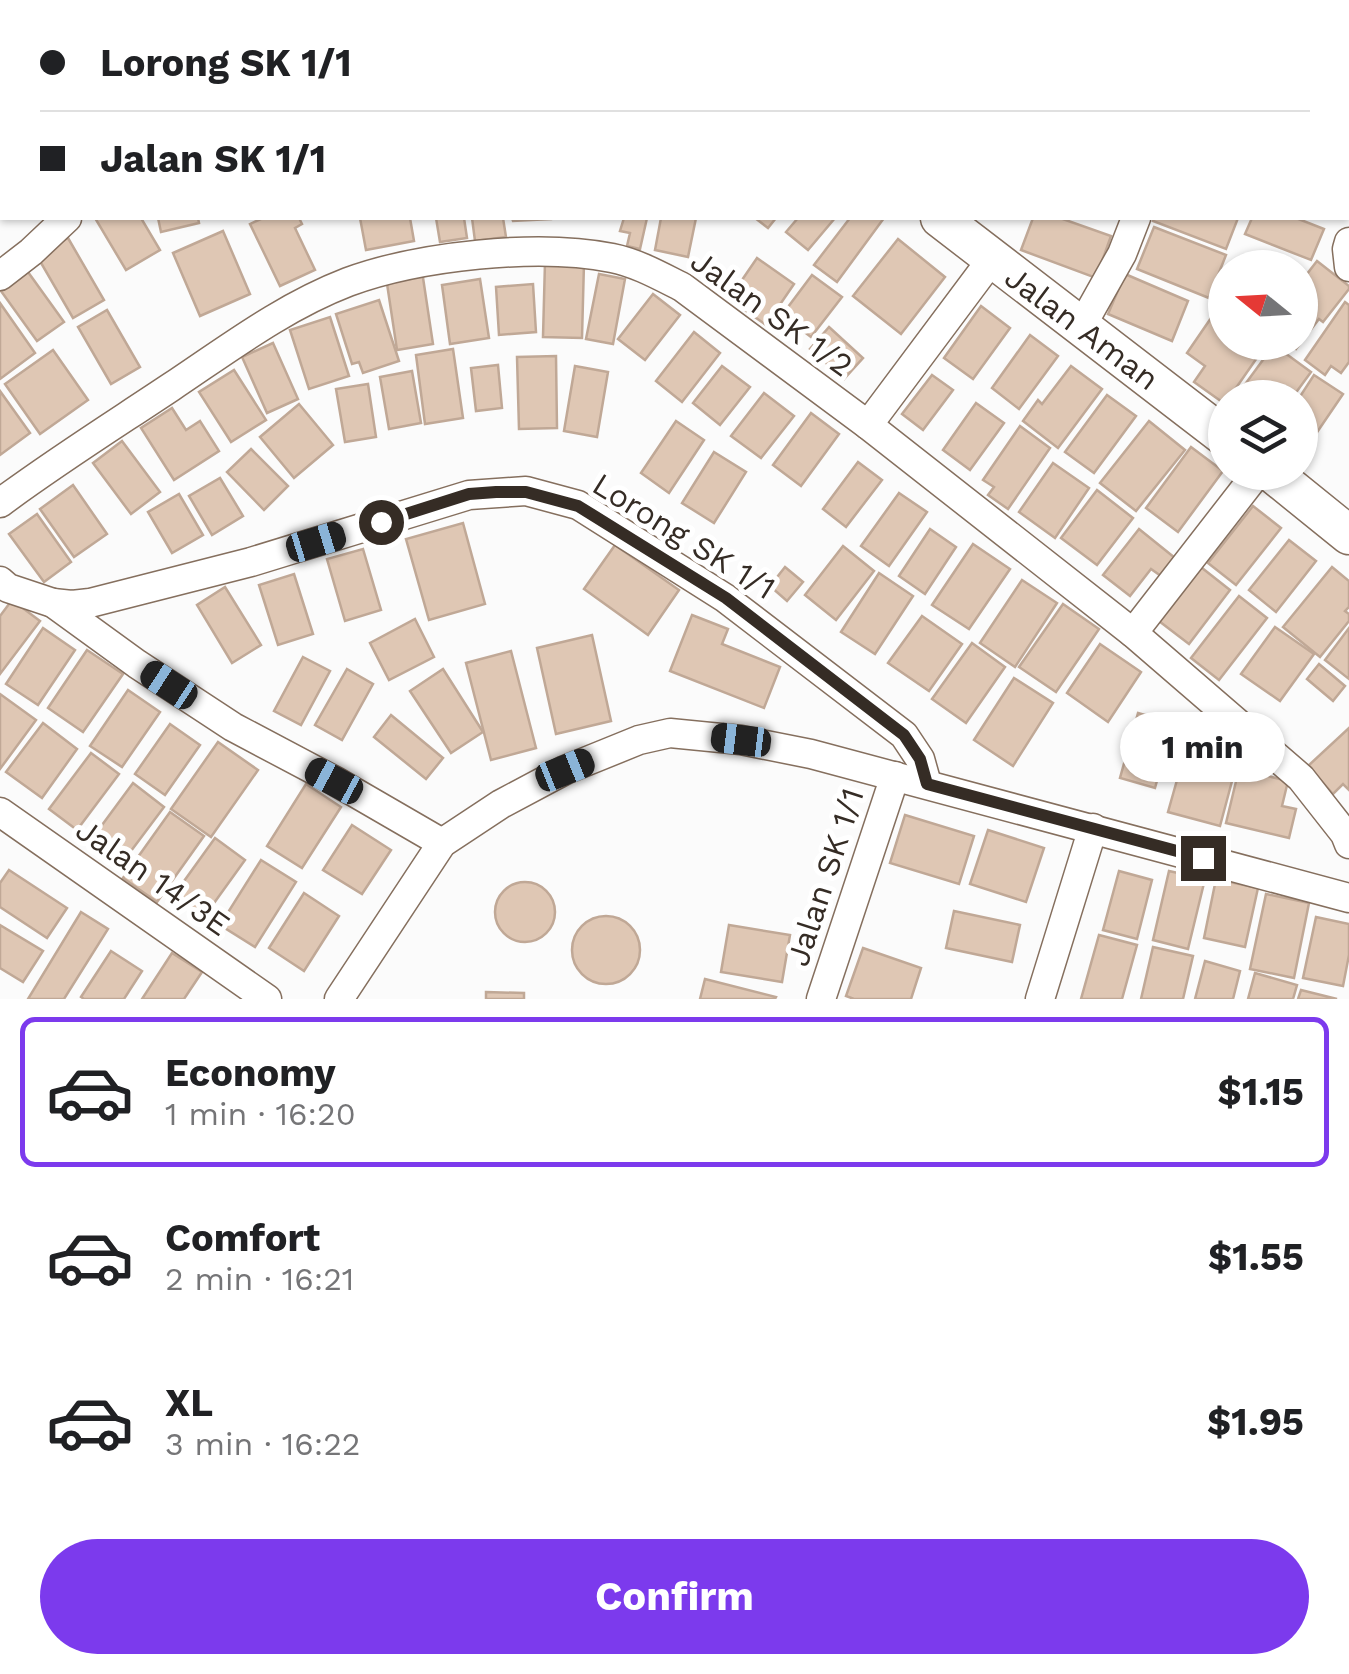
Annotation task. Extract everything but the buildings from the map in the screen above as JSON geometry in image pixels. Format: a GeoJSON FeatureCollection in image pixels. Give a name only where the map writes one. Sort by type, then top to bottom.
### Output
{"type":"FeatureCollection","features":[{"type":"Feature","properties":{"kind":"street"},"geometry":{"type":"LineString","coordinates":[[0,276],[65,220]]}},
{"type":"Feature","properties":{"kind":"street","name":"Jalan Aman"},"geometry":{"type":"LineString","coordinates":[[943,220],[1208,423]]}},
{"type":"Feature","properties":{"kind":"street"},"geometry":{"type":"LineString","coordinates":[[1081,326],[1122,254],[1135,220]]}},
{"type":"Feature","properties":{"kind":"street"},"geometry":{"type":"LineString","coordinates":[[1349,242],[1349,266]]}},
{"type":"Feature","properties":{"kind":"street","name":"Jalan SK 1/2"},"geometry":{"type":"LineString","coordinates":[[0,502],[277,316],[348,282],[414,264],[483,254],[549,252],[613,258],[682,287],[1134,633],[1301,778],[1349,844]]}},
{"type":"Feature","properties":{"kind":"street"},"geometry":{"type":"LineString","coordinates":[[868,426],[992,259]]}},
{"type":"Feature","properties":{"kind":"street"},"geometry":{"type":"LineString","coordinates":[[1134,633],[1244,490]]}},
{"type":"Feature","properties":{"kind":"street"},"geometry":{"type":"LineString","coordinates":[[1294,490],[1349,535]]}},
{"type":"Feature","properties":{"kind":"street","name":"Lorong SK 1/1"},"geometry":{"type":"LineString","coordinates":[[53,603],[90,603],[234,566],[469,494],[526,492],[578,506],[726,598],[904,735],[920,759],[927,784]]}},
{"type":"Feature","properties":{"kind":"street"},"geometry":{"type":"LineString","coordinates":[[3,589],[53,603],[233,727],[442,843]]}},
{"type":"Feature","properties":{"kind":"street","name":"Jalan SK 1/1"},"geometry":{"type":"LineString","coordinates":[[338,999],[442,843],[501,804],[565,770],[639,740],[670,733],[741,740],[811,754],[1349,898]]}},
{"type":"Feature","properties":{"kind":"street","name":"Jalan SK 1/1"},"geometry":{"type":"LineString","coordinates":[[821,999],[895,776]]}},
{"type":"Feature","properties":{"kind":"street","name":"Jalan 14/3E"},"geometry":{"type":"LineString","coordinates":[[3,823],[266,999]]}},
{"type":"Feature","properties":{"kind":"street"},"geometry":{"type":"LineString","coordinates":[[1040,999],[1093,828]]}},
{"type":"Feature","properties":{"kind":"route"},"geometry":{"type":"LineString","coordinates":[[381,522],[469,494],[526,492],[578,506],[726,598],[904,735],[920,759],[927,784],[1203,858]]}}]}
